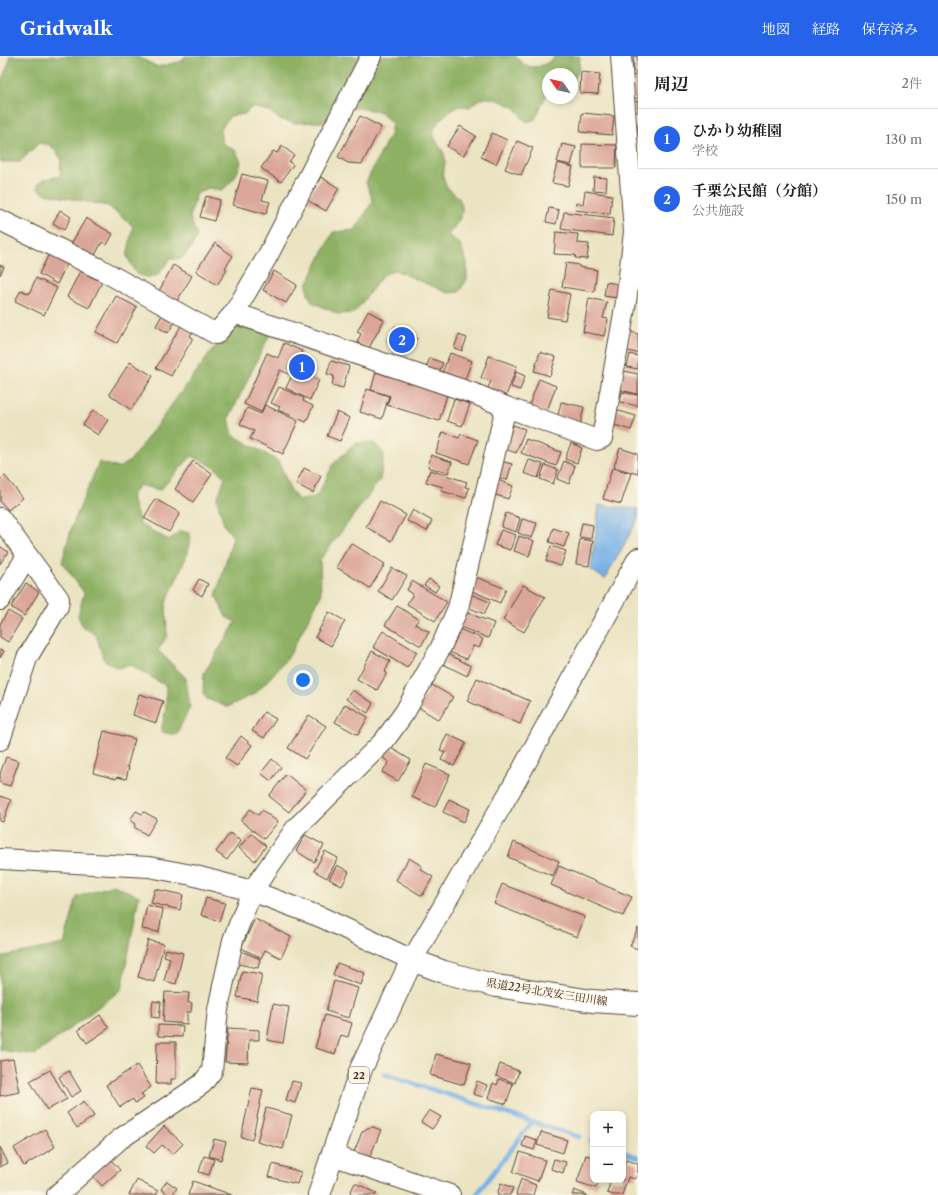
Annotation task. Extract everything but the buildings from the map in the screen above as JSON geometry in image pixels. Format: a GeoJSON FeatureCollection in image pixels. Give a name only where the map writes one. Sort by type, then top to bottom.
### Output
{"type":"FeatureCollection","features":[{"type":"Feature","properties":{"kind":"main road","name":"県道22号北茂安三田川線"},"geometry":{"type":"LineString","coordinates":[[412,960],[444,972],[497,986],[592,1001],[638,1004]]}},
{"type":"Feature","properties":{"kind":"main road","name":"22"},"geometry":{"type":"LineString","coordinates":[[319,1195],[361,1069],[412,960]]}},
{"type":"Feature","properties":{"kind":"street"},"geometry":{"type":"LineString","coordinates":[[0,220],[100,269],[216,334],[234,313],[267,257],[371,56]]}},
{"type":"Feature","properties":{"kind":"street"},"geometry":{"type":"LineString","coordinates":[[234,313],[475,394],[596,440],[602,438],[626,302],[634,232],[621,56]]}},
{"type":"Feature","properties":{"kind":"street"},"geometry":{"type":"LineString","coordinates":[[57,1195],[120,1138],[202,1084],[212,1071],[218,1008],[233,940],[252,891],[296,828],[384,741],[405,712],[441,647],[458,608],[506,407]]}},
{"type":"Feature","properties":{"kind":"street"},"geometry":{"type":"LineString","coordinates":[[0,518],[59,599],[58,606],[27,658],[1,732]]}},
{"type":"Feature","properties":{"kind":"street"},"geometry":{"type":"LineString","coordinates":[[0,600],[22,564],[29,558]]}},
{"type":"Feature","properties":{"kind":"street"},"geometry":{"type":"LineString","coordinates":[[0,859],[149,867],[192,875],[252,891],[323,918],[412,960],[517,779],[638,558]]}},
{"type":"Feature","properties":{"kind":"street"},"geometry":{"type":"LineString","coordinates":[[332,1155],[450,1195]]}},
{"type":"Feature","properties":{"kind":"green space"},"geometry":{"type":"Polygon","coordinates":[[[9,56],[136,56],[158,67],[182,61],[185,56],[516,56],[525,65],[535,67],[546,64],[555,56],[580,56],[578,72],[578,68],[542,68],[542,104],[535,119],[528,122],[522,118],[513,107],[492,98],[483,98],[470,107],[457,107],[447,113],[436,127],[434,136],[445,158],[443,178],[449,189],[457,196],[462,206],[460,217],[448,235],[459,243],[467,262],[467,279],[459,292],[448,293],[395,270],[383,275],[354,313],[338,314],[312,302],[308,294],[307,284],[333,232],[355,230],[373,201],[366,182],[390,135],[392,124],[381,112],[359,108],[334,109],[323,122],[293,123],[278,119],[270,111],[252,107],[245,114],[230,116],[220,130],[222,143],[236,151],[241,162],[238,170],[232,181],[222,190],[208,188],[196,194],[190,218],[197,236],[189,251],[181,259],[170,259],[158,275],[150,278],[136,274],[127,256],[133,226],[108,206],[46,194],[38,189],[38,184],[43,180],[60,176],[61,158],[50,145],[39,143],[20,162],[0,161],[0,84],[10,60],[9,56]]]}},
{"type":"Feature","properties":{"kind":"green space"},"geometry":{"type":"Polygon","coordinates":[[[257,327],[269,336],[229,418],[233,435],[278,461],[290,489],[299,501],[317,496],[334,463],[356,443],[374,443],[384,453],[380,480],[320,560],[321,595],[288,658],[256,693],[227,707],[207,699],[203,693],[204,673],[236,622],[226,617],[216,596],[233,537],[224,525],[217,499],[225,478],[214,467],[192,456],[160,490],[139,485],[131,497],[141,525],[169,540],[180,531],[190,533],[188,553],[166,603],[167,636],[158,650],[186,678],[190,707],[176,735],[161,732],[166,708],[166,686],[131,665],[117,668],[104,660],[96,635],[83,627],[78,616],[84,593],[62,562],[72,526],[99,462],[118,468],[130,461],[214,348],[234,328],[257,327]]]}},
{"type":"Feature","properties":{"kind":"green space"},"geometry":{"type":"Polygon","coordinates":[[[113,885],[139,896],[122,989],[35,1055],[0,1050],[0,957],[64,944],[77,897],[113,885]]]}},
{"type":"Feature","properties":{"kind":"water"},"geometry":{"type":"Polygon","coordinates":[[[599,505],[638,509],[638,519],[605,579],[591,570],[599,505]]]}},
{"type":"Feature","properties":{"kind":"waterway"},"geometry":{"type":"LineString","coordinates":[[384,1074],[579,1137]]}},
{"type":"Feature","properties":{"kind":"waterway"},"geometry":{"type":"LineString","coordinates":[[476,1195],[532,1122]]}},
{"type":"Feature","properties":{"kind":"waterway"},"geometry":{"type":"LineString","coordinates":[[626,1153],[638,1157]]}},
{"type":"Feature","properties":{"kind":"place","name":"千栗公民館（分館）"},"geometry":{"type":"Point","coordinates":[402,340]}},
{"type":"Feature","properties":{"kind":"place","name":"ひかり幼稚園"},"geometry":{"type":"Point","coordinates":[302,367]}}]}
